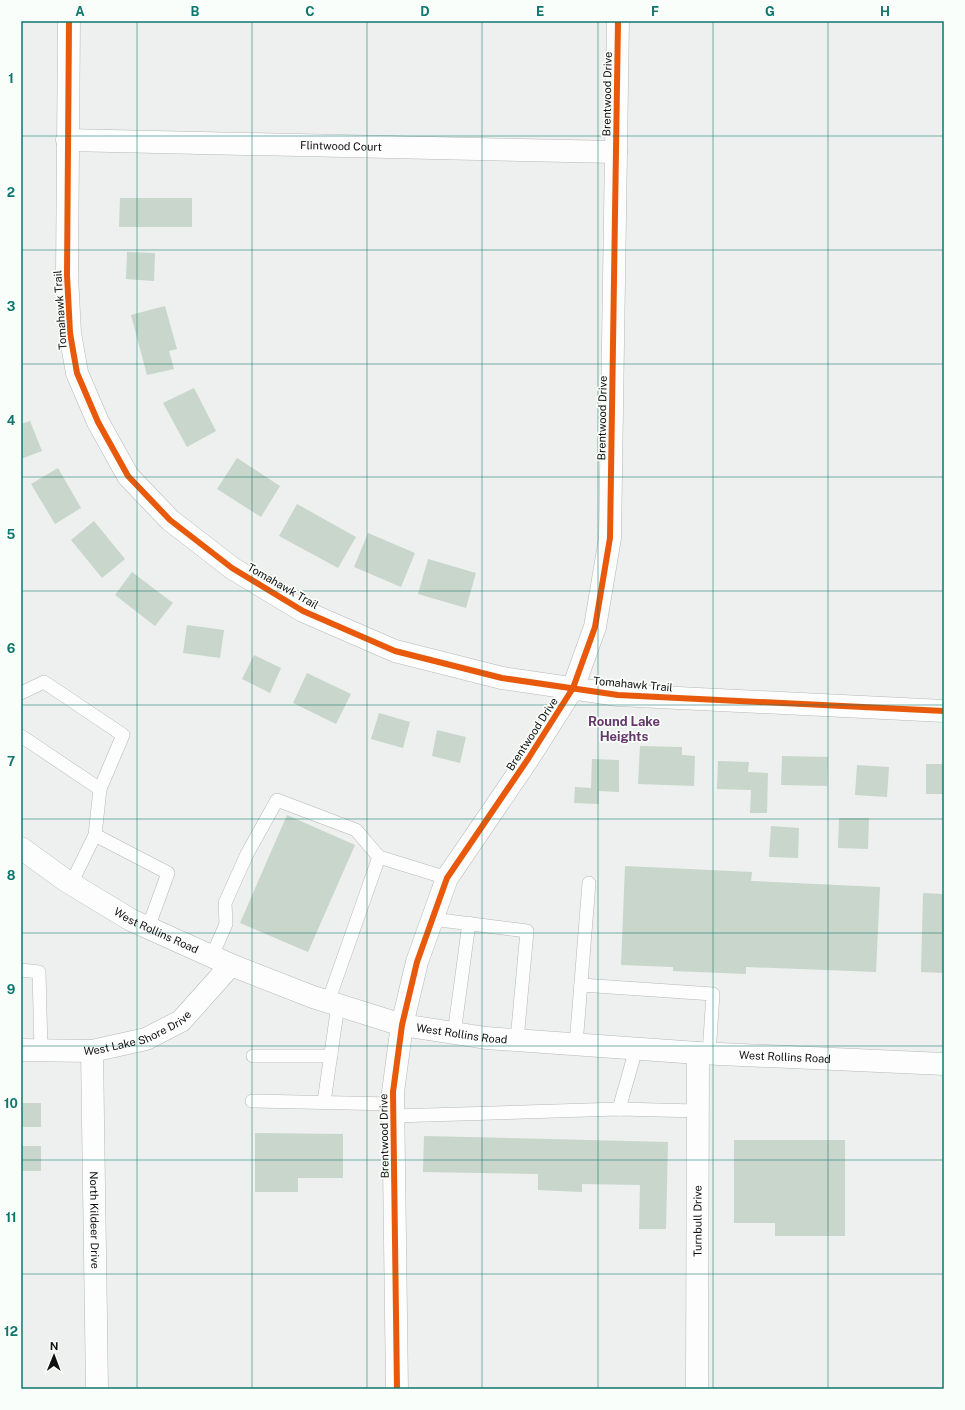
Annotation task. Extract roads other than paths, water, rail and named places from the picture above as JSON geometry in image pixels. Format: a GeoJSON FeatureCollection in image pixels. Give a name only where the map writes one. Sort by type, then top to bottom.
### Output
{"type":"FeatureCollection","features":[{"type":"Feature","properties":{"kind":"street","name":"Tomahawk Trail"},"geometry":{"type":"LineString","coordinates":[[69,21],[67,275],[70,333],[77,373],[98,422],[128,476],[170,520],[232,568],[303,611],[395,651],[502,678],[618,695],[944,711]]}},
{"type":"Feature","properties":{"kind":"street","name":"Brentwood Drive"},"geometry":{"type":"LineString","coordinates":[[397,1389],[393,1092],[402,1025],[417,962],[447,878],[528,759],[573,688],[595,627],[610,538],[618,21]]}},
{"type":"Feature","properties":{"kind":"street","name":"Flintwood Court"},"geometry":{"type":"LineString","coordinates":[[67,140],[616,152]]}},
{"type":"Feature","properties":{"kind":"street","name":"West Rollins Road"},"geometry":{"type":"LineString","coordinates":[[21,848],[72,884],[131,920],[148,928],[231,965],[313,997],[402,1025],[486,1038],[576,1045],[704,1053],[944,1064]]}},
{"type":"Feature","properties":{"kind":"street","name":"West Lake Shore Drive"},"geometry":{"type":"LineString","coordinates":[[31,1050],[92,1051],[146,1039],[181,1022],[231,965]]}},
{"type":"Feature","properties":{"kind":"street","name":"North Kildeer Drive"},"geometry":{"type":"LineString","coordinates":[[92,1051],[97,1389]]}},
{"type":"Feature","properties":{"kind":"street","name":"Turnbull Drive"},"geometry":{"type":"LineString","coordinates":[[698,1389],[698,1111],[704,1053]]}},
{"type":"Feature","properties":{"kind":"lane"},"geometry":{"type":"LineString","coordinates":[[21,693],[44,682],[123,735],[100,789],[95,835],[72,884]]}},
{"type":"Feature","properties":{"kind":"lane"},"geometry":{"type":"LineString","coordinates":[[21,736],[100,789]]}},
{"type":"Feature","properties":{"kind":"lane"},"geometry":{"type":"LineString","coordinates":[[212,956],[226,924],[225,902],[248,854],[277,800],[356,830],[379,857],[447,878]]}},
{"type":"Feature","properties":{"kind":"lane"},"geometry":{"type":"LineString","coordinates":[[95,835],[168,873],[148,928]]}},
{"type":"Feature","properties":{"kind":"lane"},"geometry":{"type":"LineString","coordinates":[[324,1102],[331,1056],[333,1004],[379,857]]}},
{"type":"Feature","properties":{"kind":"lane"},"geometry":{"type":"LineString","coordinates":[[576,1045],[589,882]]}},
{"type":"Feature","properties":{"kind":"lane"},"geometry":{"type":"LineString","coordinates":[[432,918],[527,931],[517,1040]]}},
{"type":"Feature","properties":{"kind":"lane"},"geometry":{"type":"LineString","coordinates":[[454,1034],[469,923]]}},
{"type":"Feature","properties":{"kind":"lane"},"geometry":{"type":"LineString","coordinates":[[21,970],[39,972],[31,1050]]}},
{"type":"Feature","properties":{"kind":"lane"},"geometry":{"type":"LineString","coordinates":[[581,985],[714,994],[704,1053]]}},
{"type":"Feature","properties":{"kind":"lane"},"geometry":{"type":"LineString","coordinates":[[619,1109],[636,1049]]}},
{"type":"Feature","properties":{"kind":"lane"},"geometry":{"type":"LineString","coordinates":[[253,1056],[331,1056]]}},
{"type":"Feature","properties":{"kind":"lane"},"geometry":{"type":"LineString","coordinates":[[252,1101],[324,1102],[394,1110],[619,1109],[698,1111]]}},
{"type":"Feature","properties":{"kind":"district","name":"Round Lake Heights"},"geometry":{"type":"Point","coordinates":[624,728]}}]}
